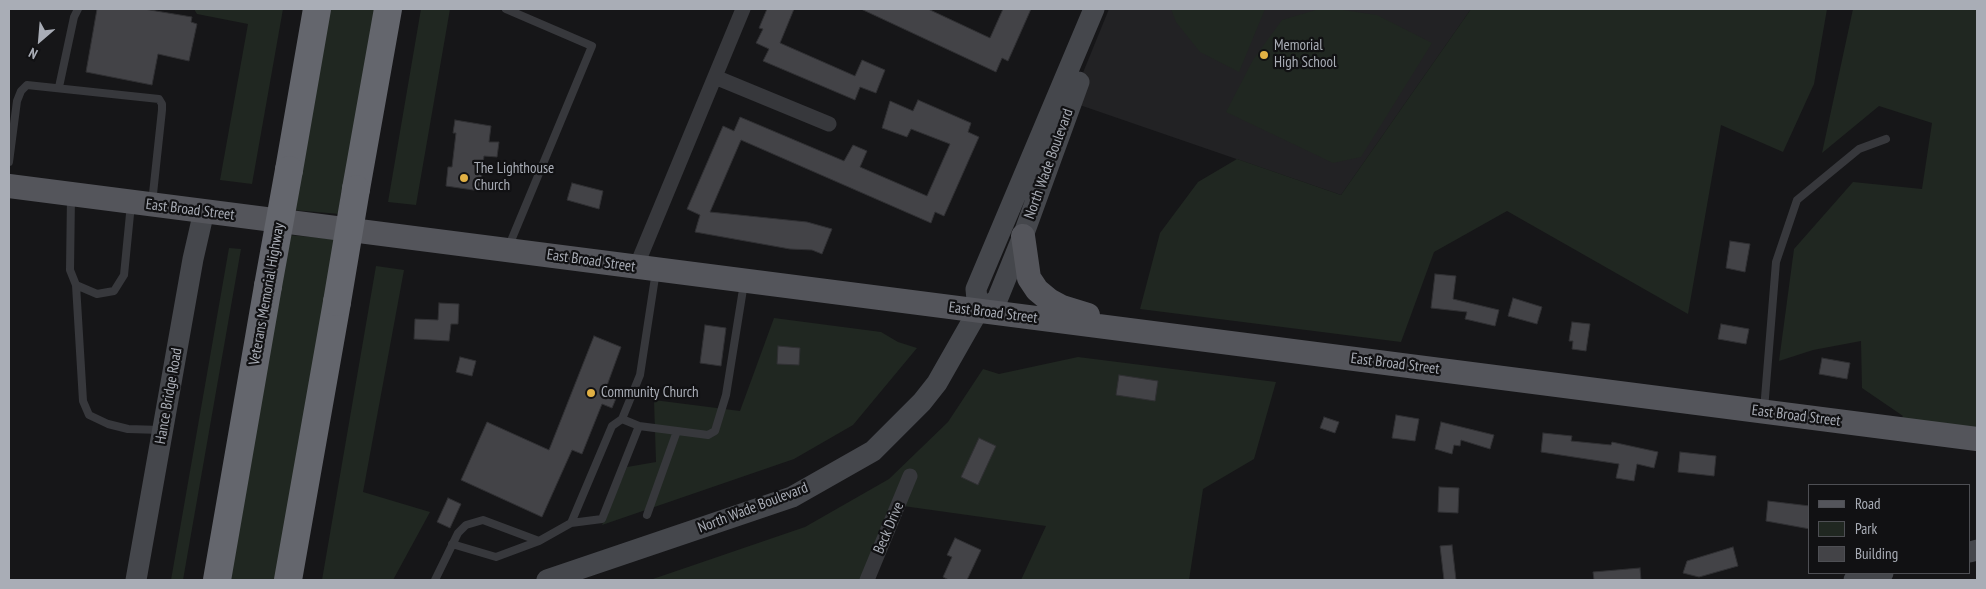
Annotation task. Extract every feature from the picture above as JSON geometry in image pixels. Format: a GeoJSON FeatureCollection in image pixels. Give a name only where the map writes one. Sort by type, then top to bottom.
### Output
{"type":"FeatureCollection","features":[{"type":"Feature","properties":{"kind":"highway","name":"Veterans Memorial Highway"},"geometry":{"type":"LineString","coordinates":[[217,580],[317,9]]}},
{"type":"Feature","properties":{"kind":"highway"},"geometry":{"type":"LineString","coordinates":[[288,580],[388,9]]}},
{"type":"Feature","properties":{"kind":"main road","name":"North Wade Boulevard"},"geometry":{"type":"LineString","coordinates":[[978,312],[976,289],[1094,9]]}},
{"type":"Feature","properties":{"kind":"main road","name":"North Wade Boulevard"},"geometry":{"type":"LineString","coordinates":[[547,580],[792,496],[873,451],[922,402],[937,383],[978,312],[997,300],[1023,236],[1071,102],[1109,9]]}},
{"type":"Feature","properties":{"kind":"main road","name":"East Broad Street"},"geometry":{"type":"LineString","coordinates":[[9,186],[1977,439]]}},
{"type":"Feature","properties":{"kind":"main road","name":"Hance Bridge Road"},"geometry":{"type":"LineString","coordinates":[[136,580],[204,211]]}},
{"type":"Feature","properties":{"kind":"main road"},"geometry":{"type":"LineString","coordinates":[[1023,236],[1029,278],[1037,290],[1048,300],[1062,307],[1122,330]]}},
{"type":"Feature","properties":{"kind":"main road"},"geometry":{"type":"LineString","coordinates":[[1854,580],[1879,574]]}},
{"type":"Feature","properties":{"kind":"street"},"geometry":{"type":"LineString","coordinates":[[646,268],[715,77],[743,9]]}},
{"type":"Feature","properties":{"kind":"street"},"geometry":{"type":"LineString","coordinates":[[715,77],[829,124]]}},
{"type":"Feature","properties":{"kind":"street","name":"Beck Drive"},"geometry":{"type":"LineString","coordinates":[[867,580],[910,476]]}},
{"type":"Feature","properties":{"kind":"lane"},"geometry":{"type":"LineString","coordinates":[[59,87],[74,17],[78,9]]}},
{"type":"Feature","properties":{"kind":"lane"},"geometry":{"type":"LineString","coordinates":[[506,9],[592,46],[508,250]]}},
{"type":"Feature","properties":{"kind":"lane"},"geometry":{"type":"LineString","coordinates":[[9,162],[17,101],[21,91],[27,85],[158,99],[162,104],[124,275],[114,291],[97,294],[76,285]]}},
{"type":"Feature","properties":{"kind":"lane"},"geometry":{"type":"LineString","coordinates":[[1764,412],[1776,262],[1797,200],[1859,149],[1886,140]]}},
{"type":"Feature","properties":{"kind":"lane"},"geometry":{"type":"LineString","coordinates":[[71,194],[70,270],[76,285],[83,401],[89,414],[108,424],[128,429],[163,430]]}},
{"type":"Feature","properties":{"kind":"lane"},"geometry":{"type":"LineString","coordinates":[[570,523],[612,426],[622,418],[640,375],[646,268]]}},
{"type":"Feature","properties":{"kind":"lane"},"geometry":{"type":"LineString","coordinates":[[622,418],[640,426],[677,431],[708,435],[714,430],[726,395],[744,281]]}},
{"type":"Feature","properties":{"kind":"lane"},"geometry":{"type":"LineString","coordinates":[[452,544],[496,557],[539,541],[570,523],[602,519],[640,426]]}},
{"type":"Feature","properties":{"kind":"lane"},"geometry":{"type":"LineString","coordinates":[[647,514],[677,431]]}},
{"type":"Feature","properties":{"kind":"lane"},"geometry":{"type":"LineString","coordinates":[[435,580],[458,533],[466,525],[483,520],[539,541]]}},
{"type":"Feature","properties":{"kind":"shaded area","name":"Memorial High School"},"geometry":{"type":"Polygon","coordinates":[[[1109,9],[1471,9],[1341,195],[1071,102],[1109,9]]]}},
{"type":"Feature","properties":{"kind":"green space"},"geometry":{"type":"Polygon","coordinates":[[[194,9],[283,9],[252,184],[220,180],[248,24],[197,14],[194,9]]]}},
{"type":"Feature","properties":{"kind":"green space"},"geometry":{"type":"Polygon","coordinates":[[[324,9],[380,9],[348,188],[341,192],[339,214],[294,210],[324,9]]]}},
{"type":"Feature","properties":{"kind":"green space"},"geometry":{"type":"Polygon","coordinates":[[[421,9],[450,9],[416,205],[388,202],[421,9]]]}},
{"type":"Feature","properties":{"kind":"green space"},"geometry":{"type":"Polygon","coordinates":[[[1171,9],[1265,9],[1239,72],[1200,52],[1176,22],[1171,9]]]}},
{"type":"Feature","properties":{"kind":"green space"},"geometry":{"type":"Polygon","coordinates":[[[1319,9],[1336,9],[1377,15],[1432,43],[1361,157],[1333,163],[1226,112],[1253,60],[1282,20],[1319,9]]]}},
{"type":"Feature","properties":{"kind":"green space"},"geometry":{"type":"Polygon","coordinates":[[[1471,9],[1827,9],[1814,84],[1783,152],[1721,125],[1688,314],[1507,211],[1434,252],[1401,342],[1140,309],[1160,233],[1198,182],[1237,159],[1341,195],[1471,9]]]}},
{"type":"Feature","properties":{"kind":"green space"},"geometry":{"type":"Polygon","coordinates":[[[1853,9],[1977,9],[1977,439],[1892,428],[1903,416],[1862,388],[1861,341],[1813,350],[1779,361],[1794,249],[1853,182],[1922,189],[1932,123],[1879,106],[1822,153],[1853,9]]]}},
{"type":"Feature","properties":{"kind":"green space"},"geometry":{"type":"Polygon","coordinates":[[[288,235],[335,239],[277,580],[229,580],[288,235]]]}},
{"type":"Feature","properties":{"kind":"green space"},"geometry":{"type":"Polygon","coordinates":[[[229,248],[241,249],[183,580],[171,580],[229,248]]]}},
{"type":"Feature","properties":{"kind":"green space"},"geometry":{"type":"Polygon","coordinates":[[[376,266],[404,270],[363,492],[430,512],[393,580],[322,580],[376,266]]]}},
{"type":"Feature","properties":{"kind":"green space"},"geometry":{"type":"Polygon","coordinates":[[[774,318],[881,332],[898,342],[917,348],[853,425],[794,459],[602,525],[627,467],[656,462],[654,400],[740,411],[774,318]]]}},
{"type":"Feature","properties":{"kind":"green space"},"geometry":{"type":"Polygon","coordinates":[[[1078,357],[1276,382],[1254,459],[1203,489],[1189,580],[1021,580],[1046,526],[896,505],[865,580],[650,580],[805,527],[889,479],[948,422],[983,369],[999,374],[1078,357]]]}},
{"type":"Feature","properties":{"kind":"building"},"geometry":{"type":"Polygon","coordinates":[[[97,9],[144,9],[192,17],[191,22],[197,24],[189,61],[158,54],[152,85],[86,72],[97,9]]]}},
{"type":"Feature","properties":{"kind":"building"},"geometry":{"type":"Polygon","coordinates":[[[767,9],[794,9],[780,43],[855,76],[862,60],[885,70],[876,93],[860,87],[855,100],[763,61],[769,49],[756,43],[763,29],[759,28],[767,9]]]}},
{"type":"Feature","properties":{"kind":"building"},"geometry":{"type":"Polygon","coordinates":[[[861,9],[928,9],[990,38],[1003,9],[1031,9],[1008,61],[1002,58],[996,72],[861,9]]]}},
{"type":"Feature","properties":{"kind":"building"},"geometry":{"type":"Polygon","coordinates":[[[918,100],[971,123],[968,132],[979,137],[944,216],[935,212],[931,223],[741,140],[710,212],[807,222],[832,229],[822,254],[812,250],[790,249],[695,232],[700,215],[687,209],[723,126],[734,131],[740,117],[844,161],[853,145],[867,151],[860,167],[927,196],[950,144],[911,129],[907,137],[882,128],[890,101],[913,111],[918,100]]]}},
{"type":"Feature","properties":{"kind":"building"},"geometry":{"type":"Polygon","coordinates":[[[455,120],[491,126],[489,142],[499,142],[497,157],[484,156],[480,191],[446,186],[448,167],[452,167],[456,133],[453,133],[455,120]]]}},
{"type":"Feature","properties":{"kind":"building"},"geometry":{"type":"Polygon","coordinates":[[[572,183],[603,191],[599,209],[567,200],[572,183]]]}},
{"type":"Feature","properties":{"kind":"building"},"geometry":{"type":"Polygon","coordinates":[[[1730,241],[1750,244],[1745,272],[1726,268],[1730,241]]]}},
{"type":"Feature","properties":{"kind":"building"},"geometry":{"type":"Polygon","coordinates":[[[1435,274],[1456,276],[1453,299],[1499,310],[1495,326],[1465,319],[1467,312],[1431,308],[1435,274]]]}},
{"type":"Feature","properties":{"kind":"building"},"geometry":{"type":"Polygon","coordinates":[[[1513,298],[1542,307],[1537,324],[1508,316],[1513,298]]]}},
{"type":"Feature","properties":{"kind":"building"},"geometry":{"type":"Polygon","coordinates":[[[439,303],[459,304],[458,324],[451,324],[449,341],[414,339],[415,319],[438,320],[439,303]]]}},
{"type":"Feature","properties":{"kind":"building"},"geometry":{"type":"Polygon","coordinates":[[[1572,322],[1590,324],[1586,351],[1572,349],[1573,341],[1569,341],[1572,322]]]}},
{"type":"Feature","properties":{"kind":"building"},"geometry":{"type":"Polygon","coordinates":[[[1721,324],[1749,329],[1746,344],[1718,339],[1721,324]]]}},
{"type":"Feature","properties":{"kind":"building"},"geometry":{"type":"Polygon","coordinates":[[[705,325],[726,328],[721,366],[700,363],[705,325]]]}},
{"type":"Feature","properties":{"kind":"building"},"geometry":{"type":"Polygon","coordinates":[[[594,336],[621,347],[605,391],[617,396],[612,408],[602,404],[582,454],[572,450],[542,517],[461,480],[487,422],[549,450],[594,336]]]}},
{"type":"Feature","properties":{"kind":"building"},"geometry":{"type":"Polygon","coordinates":[[[778,346],[800,348],[799,365],[777,364],[778,346]]]}},
{"type":"Feature","properties":{"kind":"building"},"geometry":{"type":"Polygon","coordinates":[[[460,357],[476,361],[472,376],[456,372],[460,357]]]}},
{"type":"Feature","properties":{"kind":"building"},"geometry":{"type":"Polygon","coordinates":[[[1822,358],[1850,363],[1847,379],[1819,374],[1822,358]]]}},
{"type":"Feature","properties":{"kind":"building"},"geometry":{"type":"Polygon","coordinates":[[[1119,375],[1158,381],[1155,401],[1116,395],[1119,375]]]}},
{"type":"Feature","properties":{"kind":"building"},"geometry":{"type":"Polygon","coordinates":[[[1396,415],[1419,419],[1415,441],[1392,438],[1396,415]]]}},
{"type":"Feature","properties":{"kind":"building"},"geometry":{"type":"Polygon","coordinates":[[[1324,417],[1339,422],[1335,433],[1320,428],[1324,417]]]}},
{"type":"Feature","properties":{"kind":"building"},"geometry":{"type":"Polygon","coordinates":[[[1441,422],[1494,435],[1490,449],[1461,440],[1460,446],[1454,445],[1452,454],[1435,449],[1441,422]]]}},
{"type":"Feature","properties":{"kind":"building"},"geometry":{"type":"Polygon","coordinates":[[[1543,433],[1572,436],[1571,441],[1611,445],[1612,442],[1658,452],[1654,468],[1637,464],[1634,481],[1616,478],[1619,464],[1541,452],[1543,433]]]}},
{"type":"Feature","properties":{"kind":"building"},"geometry":{"type":"Polygon","coordinates":[[[979,438],[996,446],[978,485],[961,477],[979,438]]]}},
{"type":"Feature","properties":{"kind":"building"},"geometry":{"type":"Polygon","coordinates":[[[1680,452],[1716,456],[1714,476],[1678,472],[1680,452]]]}},
{"type":"Feature","properties":{"kind":"building"},"geometry":{"type":"Polygon","coordinates":[[[1439,487],[1459,488],[1458,513],[1438,512],[1439,487]]]}},
{"type":"Feature","properties":{"kind":"building"},"geometry":{"type":"Polygon","coordinates":[[[448,498],[461,504],[450,528],[437,522],[448,498]]]}},
{"type":"Feature","properties":{"kind":"building"},"geometry":{"type":"Polygon","coordinates":[[[1768,501],[1808,506],[1808,529],[1766,521],[1768,501]]]}},
{"type":"Feature","properties":{"kind":"building"},"geometry":{"type":"Polygon","coordinates":[[[955,538],[981,550],[967,580],[949,580],[943,577],[952,557],[947,555],[955,538]]]}},
{"type":"Feature","properties":{"kind":"building"},"geometry":{"type":"Polygon","coordinates":[[[1452,545],[1456,580],[1444,580],[1440,546],[1452,545]]]}},
{"type":"Feature","properties":{"kind":"building"},"geometry":{"type":"Polygon","coordinates":[[[1733,547],[1738,566],[1699,577],[1683,573],[1687,561],[1733,547]]]}},
{"type":"Feature","properties":{"kind":"building"},"geometry":{"type":"Polygon","coordinates":[[[1640,568],[1641,580],[1594,580],[1593,572],[1640,568]]]}},
{"type":"Feature","properties":{"kind":"place","name":"Memorial High School"},"geometry":{"type":"Point","coordinates":[1264,55]}},
{"type":"Feature","properties":{"kind":"place","name":"The Lighthouse Church"},"geometry":{"type":"Point","coordinates":[464,178]}},
{"type":"Feature","properties":{"kind":"place","name":"Community Church"},"geometry":{"type":"Point","coordinates":[591,393]}}]}
